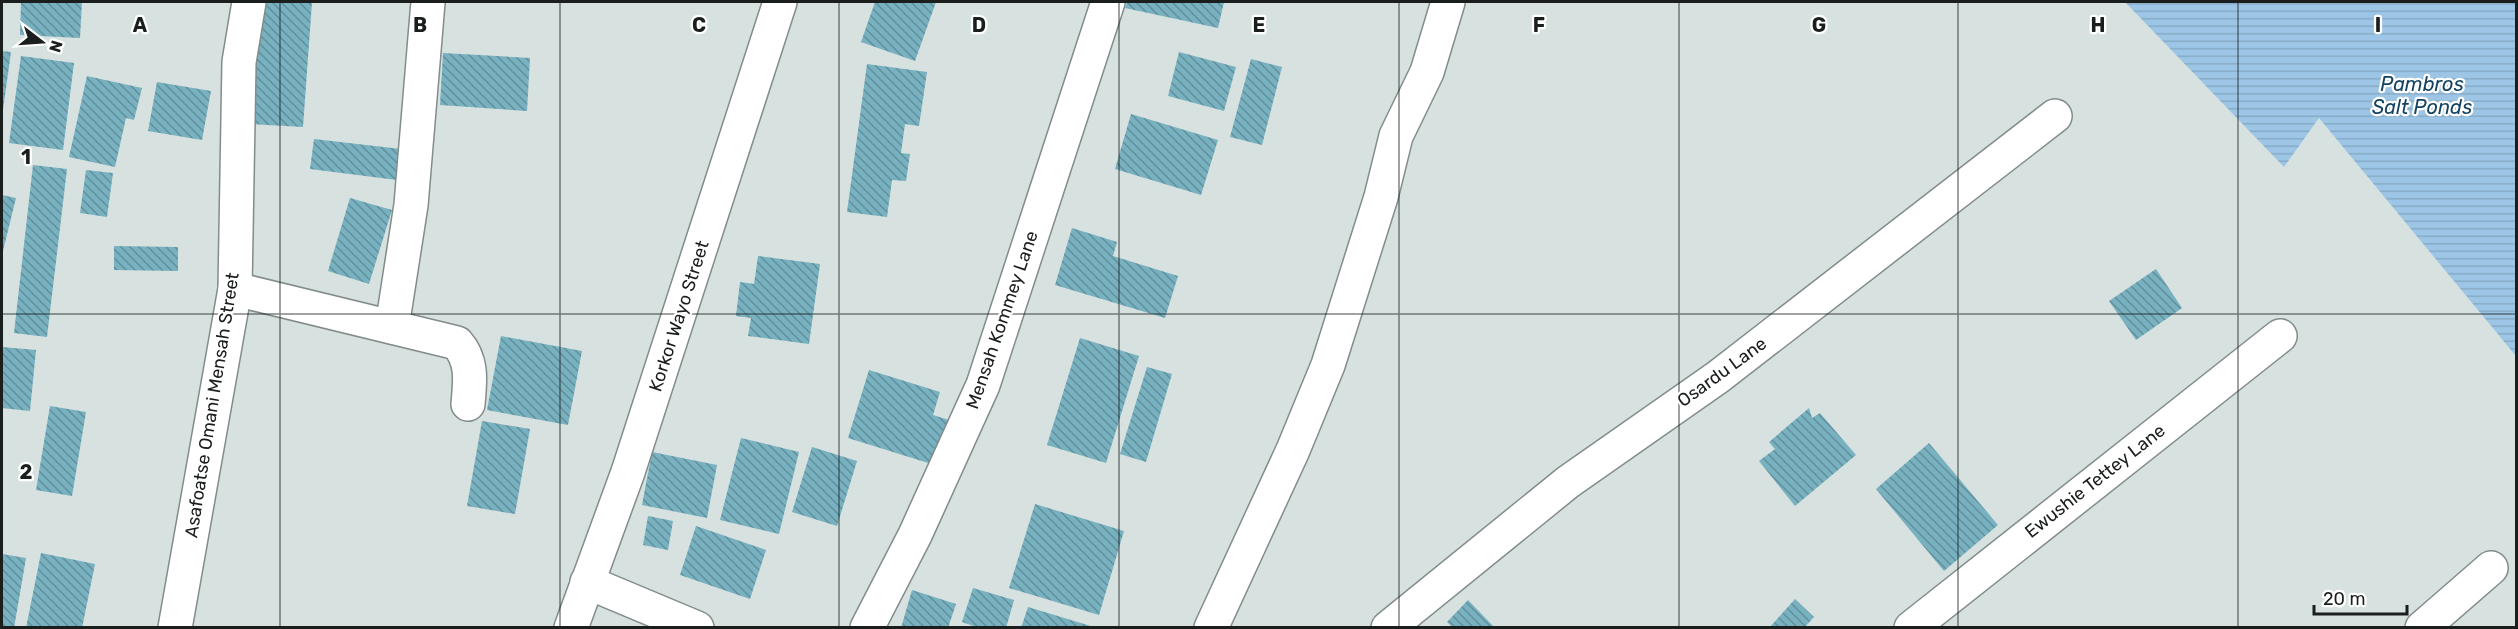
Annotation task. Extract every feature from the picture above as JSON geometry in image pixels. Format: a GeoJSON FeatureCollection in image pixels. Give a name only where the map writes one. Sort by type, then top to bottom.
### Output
{"type":"FeatureCollection","features":[{"type":"Feature","properties":{"kind":"street","name":"Asafoatse Omani Mensah Street"},"geometry":{"type":"LineString","coordinates":[[175,627],[235,289],[239,62],[249,2]]}},
{"type":"Feature","properties":{"kind":"street"},"geometry":{"type":"LineString","coordinates":[[392,327],[412,196],[429,2]]}},
{"type":"Feature","properties":{"kind":"street","name":"Korkor Wayo Street"},"geometry":{"type":"LineString","coordinates":[[571,627],[628,472],[780,2]]}},
{"type":"Feature","properties":{"kind":"street","name":"Mensah Kommey Lane"},"geometry":{"type":"LineString","coordinates":[[867,627],[915,535],[983,385],[1108,2]]}},
{"type":"Feature","properties":{"kind":"street"},"geometry":{"type":"LineString","coordinates":[[1211,627],[1293,450],[1328,364],[1378,208],[1396,136],[1427,72],[1448,2]]}},
{"type":"Feature","properties":{"kind":"street","name":"Osardu Lane"},"geometry":{"type":"LineString","coordinates":[[1388,627],[1568,482],[1719,377],[2055,116]]}},
{"type":"Feature","properties":{"kind":"street"},"geometry":{"type":"LineString","coordinates":[[235,289],[457,343],[465,352],[470,369],[468,404]]}},
{"type":"Feature","properties":{"kind":"street","name":"Ewushie Tettey Lane"},"geometry":{"type":"LineString","coordinates":[[1911,627],[2280,336]]}},
{"type":"Feature","properties":{"kind":"street"},"geometry":{"type":"LineString","coordinates":[[2422,627],[2491,568]]}},
{"type":"Feature","properties":{"kind":"street"},"geometry":{"type":"LineString","coordinates":[[587,582],[697,627]]}},
{"type":"Feature","properties":{"kind":"water","name":"Pambros Salt Ponds"},"geometry":{"type":"Polygon","coordinates":[[[2125,2],[2516,2],[2516,356],[2319,118],[2284,167],[2125,2]]]}},
{"type":"Feature","properties":{"kind":"building"},"geometry":{"type":"Polygon","coordinates":[[[21,2],[82,2],[80,38],[20,35],[21,2]]]}},
{"type":"Feature","properties":{"kind":"building"},"geometry":{"type":"Polygon","coordinates":[[[259,2],[312,2],[303,127],[250,124],[259,2]]]}},
{"type":"Feature","properties":{"kind":"building"},"geometry":{"type":"Polygon","coordinates":[[[875,2],[936,2],[915,61],[861,42],[875,2]]]}},
{"type":"Feature","properties":{"kind":"building"},"geometry":{"type":"Polygon","coordinates":[[[1127,2],[1224,2],[1218,28],[1125,8],[1127,2]]]}},
{"type":"Feature","properties":{"kind":"building"},"geometry":{"type":"Polygon","coordinates":[[[2,51],[11,52],[3,110],[2,110],[2,51]]]}},
{"type":"Feature","properties":{"kind":"building"},"geometry":{"type":"Polygon","coordinates":[[[1179,52],[1236,67],[1224,111],[1168,96],[1179,52]]]}},
{"type":"Feature","properties":{"kind":"building"},"geometry":{"type":"Polygon","coordinates":[[[443,53],[530,58],[527,111],[440,105],[443,53]]]}},
{"type":"Feature","properties":{"kind":"building"},"geometry":{"type":"Polygon","coordinates":[[[21,56],[74,63],[63,150],[9,143],[21,56]]]}},
{"type":"Feature","properties":{"kind":"building"},"geometry":{"type":"Polygon","coordinates":[[[1251,59],[1282,67],[1262,145],[1230,137],[1251,59]]]}},
{"type":"Feature","properties":{"kind":"building"},"geometry":{"type":"Polygon","coordinates":[[[867,64],[927,72],[919,126],[905,124],[901,153],[910,154],[906,181],[892,180],[887,217],[847,212],[867,64]]]}},
{"type":"Feature","properties":{"kind":"building"},"geometry":{"type":"Polygon","coordinates":[[[87,76],[142,88],[134,120],[126,118],[115,167],[69,157],[87,76]]]}},
{"type":"Feature","properties":{"kind":"building"},"geometry":{"type":"Polygon","coordinates":[[[157,82],[211,91],[202,140],[148,131],[157,82]]]}},
{"type":"Feature","properties":{"kind":"building"},"geometry":{"type":"Polygon","coordinates":[[[1131,114],[1218,140],[1201,195],[1115,169],[1131,114]]]}},
{"type":"Feature","properties":{"kind":"building"},"geometry":{"type":"Polygon","coordinates":[[[314,139],[401,149],[397,180],[310,169],[314,139]]]}},
{"type":"Feature","properties":{"kind":"building"},"geometry":{"type":"Polygon","coordinates":[[[33,165],[67,169],[47,337],[14,333],[33,165]]]}},
{"type":"Feature","properties":{"kind":"building"},"geometry":{"type":"Polygon","coordinates":[[[86,170],[113,173],[107,217],[80,213],[86,170]]]}},
{"type":"Feature","properties":{"kind":"building"},"geometry":{"type":"Polygon","coordinates":[[[2,195],[16,198],[2,255],[2,195]]]}},
{"type":"Feature","properties":{"kind":"building"},"geometry":{"type":"Polygon","coordinates":[[[350,198],[392,210],[369,284],[328,271],[350,198]]]}},
{"type":"Feature","properties":{"kind":"building"},"geometry":{"type":"Polygon","coordinates":[[[1072,228],[1117,242],[1113,256],[1178,276],[1165,318],[1055,285],[1072,228]]]}},
{"type":"Feature","properties":{"kind":"building"},"geometry":{"type":"Polygon","coordinates":[[[114,246],[178,247],[178,271],[114,270],[114,246]]]}},
{"type":"Feature","properties":{"kind":"building"},"geometry":{"type":"Polygon","coordinates":[[[758,256],[820,264],[809,344],[748,336],[751,318],[736,316],[740,282],[754,284],[758,256]]]}},
{"type":"Feature","properties":{"kind":"building"},"geometry":{"type":"Polygon","coordinates":[[[2156,269],[2182,308],[2136,340],[2109,301],[2156,269]]]}},
{"type":"Feature","properties":{"kind":"building"},"geometry":{"type":"Polygon","coordinates":[[[501,336],[582,351],[568,425],[487,410],[501,336]]]}},
{"type":"Feature","properties":{"kind":"building"},"geometry":{"type":"Polygon","coordinates":[[[1080,338],[1139,356],[1106,463],[1047,445],[1080,338]]]}},
{"type":"Feature","properties":{"kind":"building"},"geometry":{"type":"Polygon","coordinates":[[[2,347],[36,350],[30,411],[2,408],[2,347]]]}},
{"type":"Feature","properties":{"kind":"building"},"geometry":{"type":"Polygon","coordinates":[[[1147,367],[1172,374],[1146,462],[1120,454],[1147,367]]]}},
{"type":"Feature","properties":{"kind":"building"},"geometry":{"type":"Polygon","coordinates":[[[869,370],[940,392],[933,415],[955,422],[941,467],[848,438],[869,370]]]}},
{"type":"Feature","properties":{"kind":"building"},"geometry":{"type":"Polygon","coordinates":[[[50,406],[86,412],[72,496],[36,490],[50,406]]]}},
{"type":"Feature","properties":{"kind":"building"},"geometry":{"type":"Polygon","coordinates":[[[1809,408],[1812,418],[1820,413],[1856,455],[1795,506],[1759,461],[1775,449],[1769,442],[1809,408]]]}},
{"type":"Feature","properties":{"kind":"building"},"geometry":{"type":"Polygon","coordinates":[[[482,421],[530,429],[515,514],[467,506],[482,421]]]}},
{"type":"Feature","properties":{"kind":"building"},"geometry":{"type":"Polygon","coordinates":[[[741,438],[799,452],[779,534],[720,520],[741,438]]]}},
{"type":"Feature","properties":{"kind":"building"},"geometry":{"type":"Polygon","coordinates":[[[1929,443],[1998,525],[1944,571],[1876,489],[1929,443]]]}},
{"type":"Feature","properties":{"kind":"building"},"geometry":{"type":"Polygon","coordinates":[[[812,447],[857,461],[837,526],[792,512],[812,447]]]}},
{"type":"Feature","properties":{"kind":"building"},"geometry":{"type":"Polygon","coordinates":[[[652,452],[717,465],[707,518],[642,505],[652,452]]]}},
{"type":"Feature","properties":{"kind":"building"},"geometry":{"type":"Polygon","coordinates":[[[1035,504],[1124,531],[1099,615],[1009,588],[1035,504]]]}},
{"type":"Feature","properties":{"kind":"building"},"geometry":{"type":"Polygon","coordinates":[[[648,516],[673,521],[668,550],[643,545],[648,516]]]}},
{"type":"Feature","properties":{"kind":"building"},"geometry":{"type":"Polygon","coordinates":[[[696,526],[766,550],[750,599],[680,575],[696,526]]]}},
{"type":"Feature","properties":{"kind":"building"},"geometry":{"type":"Polygon","coordinates":[[[41,553],[95,564],[82,628],[26,628],[41,553]]]}},
{"type":"Feature","properties":{"kind":"building"},"geometry":{"type":"Polygon","coordinates":[[[2,554],[26,558],[14,628],[2,628],[2,554]]]}},
{"type":"Feature","properties":{"kind":"building"},"geometry":{"type":"Polygon","coordinates":[[[973,588],[1014,600],[1006,628],[979,628],[962,622],[973,588]]]}},
{"type":"Feature","properties":{"kind":"building"},"geometry":{"type":"Polygon","coordinates":[[[912,590],[956,604],[948,628],[901,628],[912,590]]]}},
{"type":"Feature","properties":{"kind":"building"},"geometry":{"type":"Polygon","coordinates":[[[1795,599],[1814,617],[1804,628],[1769,628],[1795,599]]]}},
{"type":"Feature","properties":{"kind":"building"},"geometry":{"type":"Polygon","coordinates":[[[1468,600],[1495,628],[1453,628],[1447,622],[1468,600]]]}},
{"type":"Feature","properties":{"kind":"building"},"geometry":{"type":"Polygon","coordinates":[[[1028,607],[1094,627],[1094,628],[1021,628],[1028,607]]]}}]}
